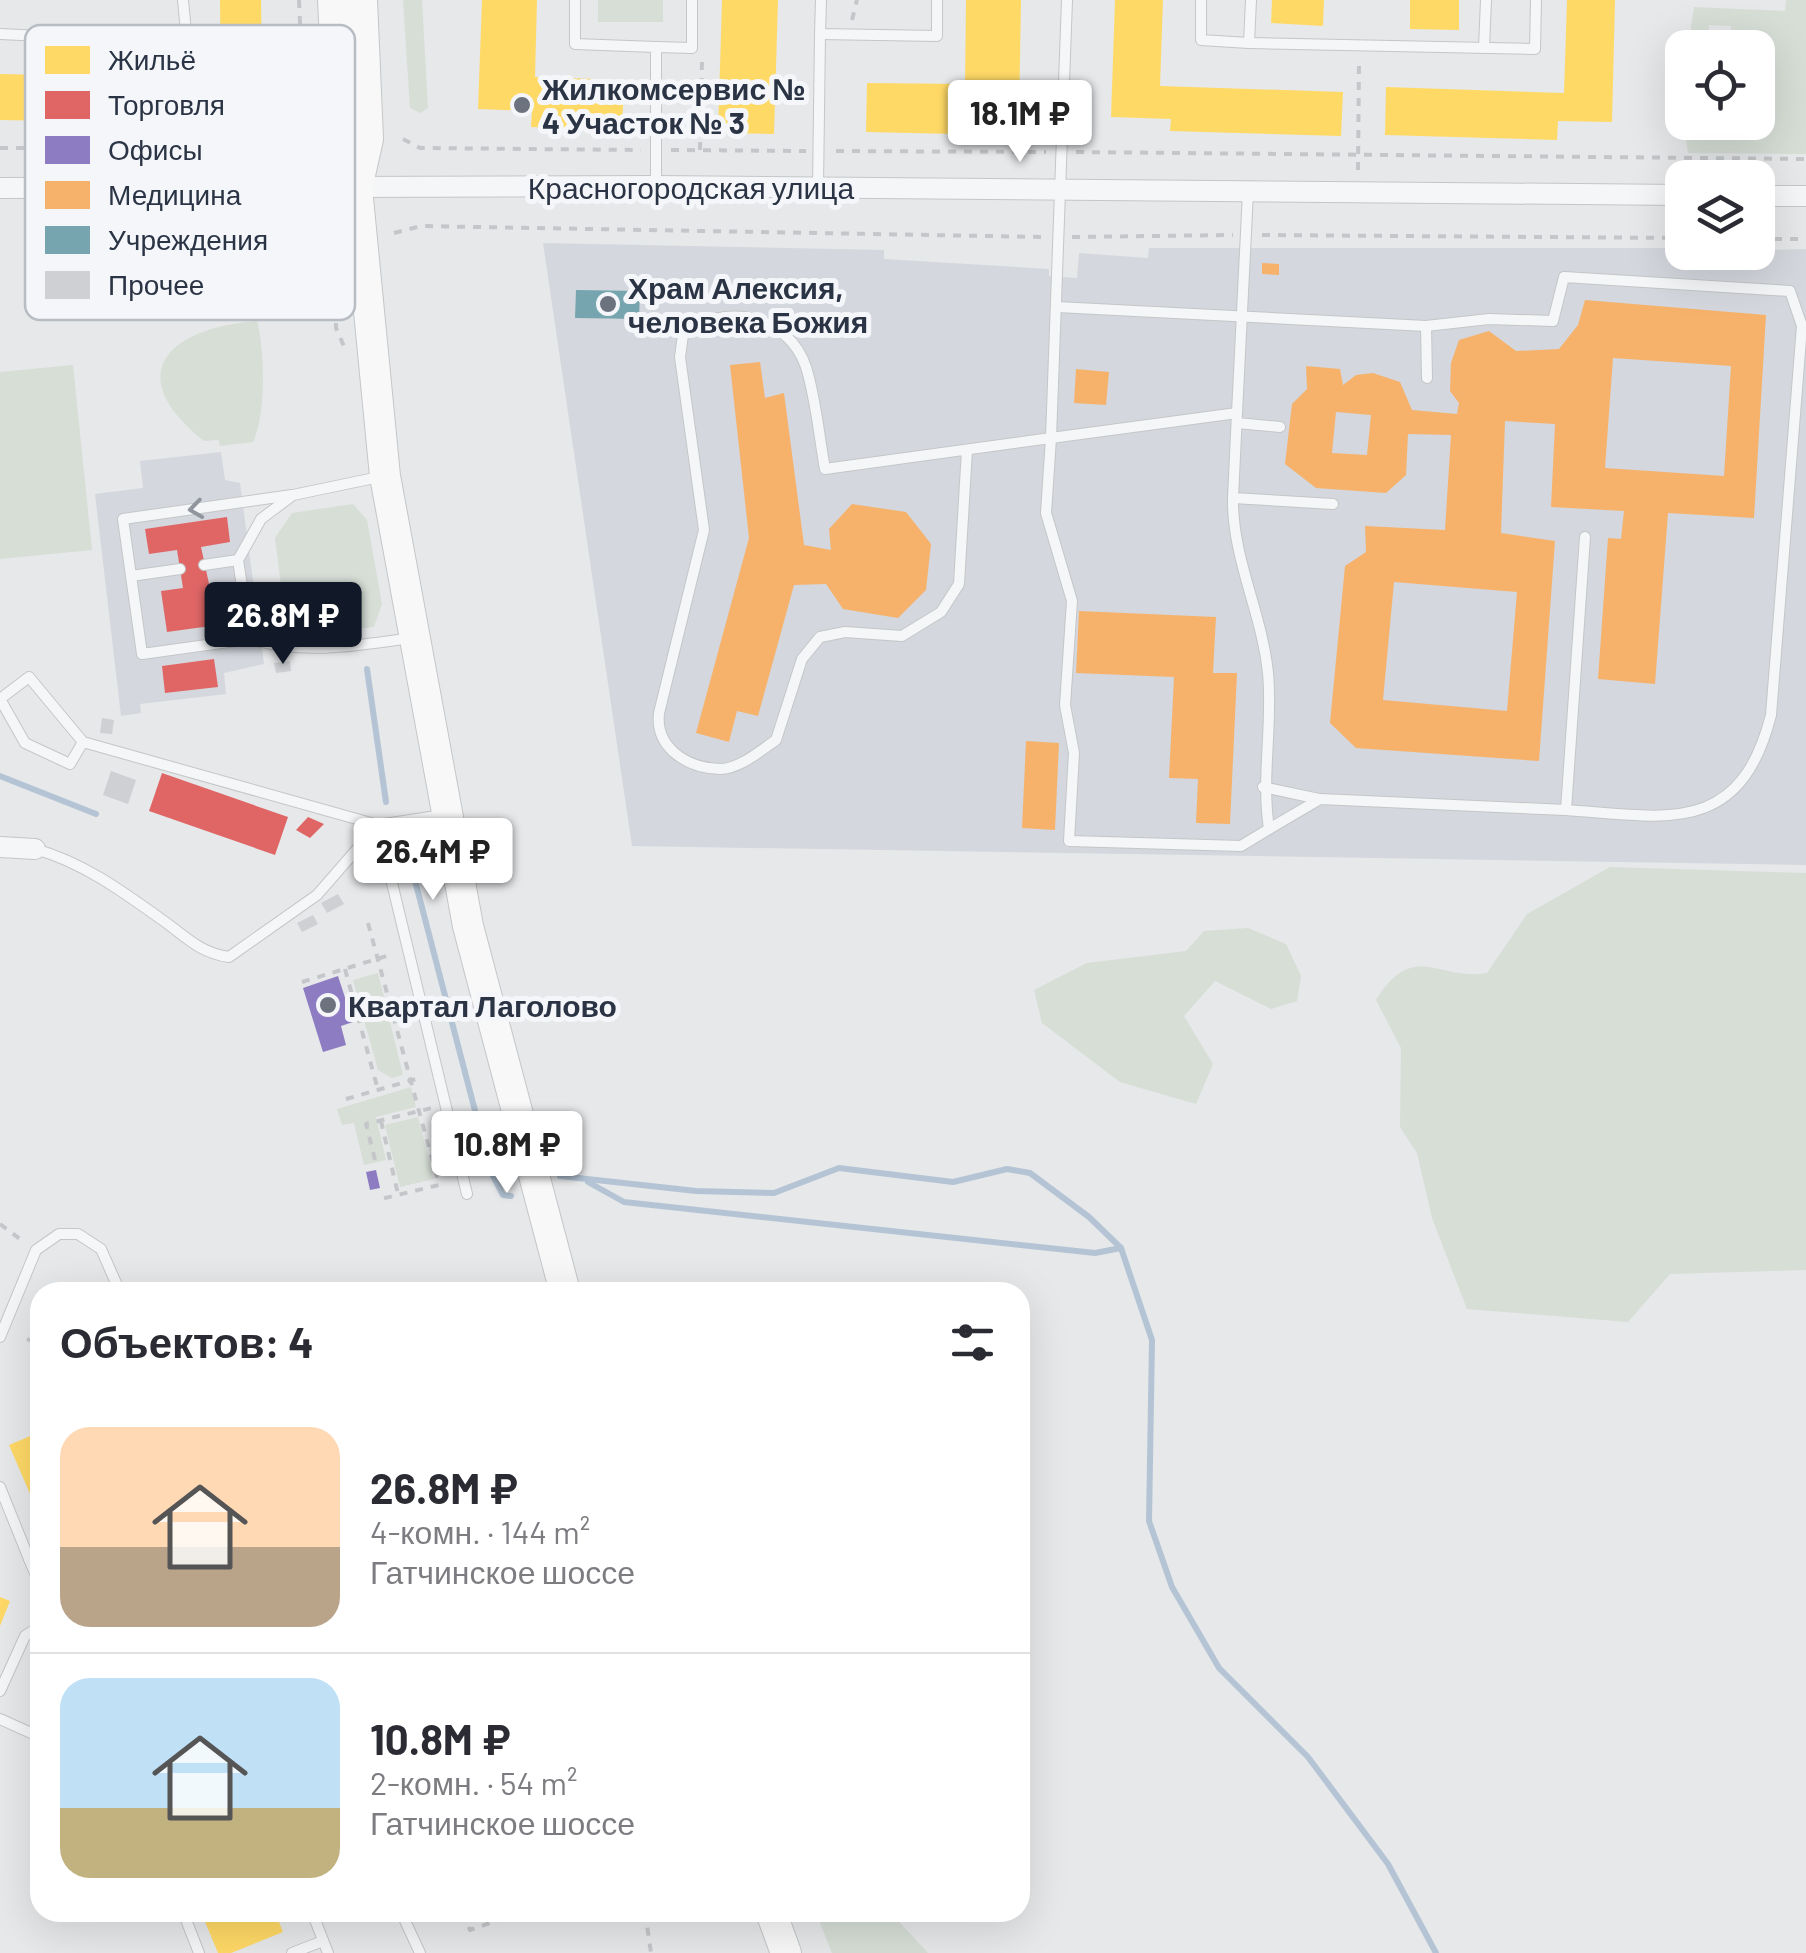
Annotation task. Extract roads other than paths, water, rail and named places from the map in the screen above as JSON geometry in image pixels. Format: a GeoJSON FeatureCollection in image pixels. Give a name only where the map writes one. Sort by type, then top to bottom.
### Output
{"type":"FeatureCollection","features":[{"type":"Feature","properties":{"kind":"main road"},"geometry":{"type":"LineString","coordinates":[[333,0],[334,25]]}},
{"type":"Feature","properties":{"kind":"main road"},"geometry":{"type":"LineString","coordinates":[[357,188],[368,139],[362,0]]}},
{"type":"Feature","properties":{"kind":"main road"},"geometry":{"type":"LineString","coordinates":[[355,182],[384,476],[447,815],[472,942],[562,1282]]}},
{"type":"Feature","properties":{"kind":"main road"},"geometry":{"type":"LineString","coordinates":[[775,1922],[786,1953]]}},
{"type":"Feature","properties":{"kind":"street","name":"Красногородская улица"},"geometry":{"type":"LineString","coordinates":[[357,188],[656,186],[1665,195]]}},
{"type":"Feature","properties":{"kind":"street"},"geometry":{"type":"LineString","coordinates":[[1775,196],[1806,196]]}},
{"type":"Feature","properties":{"kind":"street"},"geometry":{"type":"LineString","coordinates":[[0,847],[36,849]]}},
{"type":"Feature","properties":{"kind":"lane"},"geometry":{"type":"LineString","coordinates":[[183,0],[186,25]]}},
{"type":"Feature","properties":{"kind":"lane"},"geometry":{"type":"LineString","coordinates":[[575,0],[575,44],[692,48],[692,0]]}},
{"type":"Feature","properties":{"kind":"lane"},"geometry":{"type":"LineString","coordinates":[[818,188],[821,0]]}},
{"type":"Feature","properties":{"kind":"lane"},"geometry":{"type":"LineString","coordinates":[[820,34],[937,36],[938,0]]}},
{"type":"Feature","properties":{"kind":"lane"},"geometry":{"type":"LineString","coordinates":[[1067,0],[1046,513],[1072,601],[1065,705],[1074,753],[1069,841],[1241,846],[1320,799]]}},
{"type":"Feature","properties":{"kind":"lane"},"geometry":{"type":"LineString","coordinates":[[1202,0],[1202,40],[1535,50],[1536,0]]}},
{"type":"Feature","properties":{"kind":"lane"},"geometry":{"type":"LineString","coordinates":[[1249,43],[1251,0]]}},
{"type":"Feature","properties":{"kind":"lane"},"geometry":{"type":"LineString","coordinates":[[1484,48],[1486,0]]}},
{"type":"Feature","properties":{"kind":"lane"},"geometry":{"type":"LineString","coordinates":[[0,34],[25,35]]}},
{"type":"Feature","properties":{"kind":"lane"},"geometry":{"type":"LineString","coordinates":[[656,47],[656,186]]}},
{"type":"Feature","properties":{"kind":"lane"},"geometry":{"type":"LineString","coordinates":[[1248,192],[1232,529],[1268,676],[1263,788],[1269,829]]}},
{"type":"Feature","properties":{"kind":"lane"},"geometry":{"type":"LineString","coordinates":[[1057,307],[1426,326],[1489,319],[1553,322],[1564,276],[1790,291],[1802,326],[1771,715],[1763,748],[1742,779],[1711,806],[1680,818],[1320,799],[1263,788]]}},
{"type":"Feature","properties":{"kind":"lane"},"geometry":{"type":"LineString","coordinates":[[966,450],[959,584],[941,612],[902,636],[845,632],[820,637],[802,660],[776,740],[738,764],[721,769],[685,760],[666,747],[658,728],[659,713],[704,530],[680,356],[683,335],[700,321],[734,313],[757,318],[794,346],[806,365],[825,469],[1051,438],[1237,418],[1280,427]]}},
{"type":"Feature","properties":{"kind":"lane"},"geometry":{"type":"LineString","coordinates":[[1426,326],[1427,378]]}},
{"type":"Feature","properties":{"kind":"lane"},"geometry":{"type":"LineString","coordinates":[[384,476],[292,495],[123,519],[142,654],[250,639],[286,650],[316,650],[414,638]]}},
{"type":"Feature","properties":{"kind":"lane"},"geometry":{"type":"LineString","coordinates":[[250,639],[238,560],[262,519],[292,495]]}},
{"type":"Feature","properties":{"kind":"lane"},"geometry":{"type":"LineString","coordinates":[[1233,498],[1333,504]]}},
{"type":"Feature","properties":{"kind":"lane"},"geometry":{"type":"LineString","coordinates":[[1566,810],[1585,536]]}},
{"type":"Feature","properties":{"kind":"lane"},"geometry":{"type":"LineString","coordinates":[[204,565],[238,560]]}},
{"type":"Feature","properties":{"kind":"lane"},"geometry":{"type":"LineString","coordinates":[[131,576],[180,569]]}},
{"type":"Feature","properties":{"kind":"lane"},"geometry":{"type":"LineString","coordinates":[[84,742],[70,764],[25,744],[0,699],[29,677],[84,742],[378,825],[447,815]]}},
{"type":"Feature","properties":{"kind":"lane"},"geometry":{"type":"LineString","coordinates":[[36,849],[78,865],[167,923],[185,940],[212,955],[229,957],[317,895],[378,825]]}},
{"type":"Feature","properties":{"kind":"lane"},"geometry":{"type":"LineString","coordinates":[[378,825],[467,1194]]}},
{"type":"Feature","properties":{"kind":"lane"},"geometry":{"type":"LineString","coordinates":[[0,1336],[36,1250],[59,1234],[91,1239],[101,1249],[116,1282]]}},
{"type":"Feature","properties":{"kind":"lane"},"geometry":{"type":"LineString","coordinates":[[0,1487],[30,1548]]}},
{"type":"Feature","properties":{"kind":"lane"},"geometry":{"type":"LineString","coordinates":[[0,1691],[30,1633]]}},
{"type":"Feature","properties":{"kind":"lane"},"geometry":{"type":"LineString","coordinates":[[0,1720],[30,1733]]}},
{"type":"Feature","properties":{"kind":"lane"},"geometry":{"type":"LineString","coordinates":[[187,1922],[199,1953]]}},
{"type":"Feature","properties":{"kind":"lane"},"geometry":{"type":"LineString","coordinates":[[316,1922],[328,1953]]}},
{"type":"Feature","properties":{"kind":"lane"},"geometry":{"type":"LineString","coordinates":[[406,1922],[420,1953]]}},
{"type":"Feature","properties":{"kind":"lane"},"geometry":{"type":"LineString","coordinates":[[292,1953],[323,1941]]}},
{"type":"Feature","properties":{"kind":"waterway"},"geometry":{"type":"LineString","coordinates":[[367,669],[386,802]]}},
{"type":"Feature","properties":{"kind":"waterway"},"geometry":{"type":"LineString","coordinates":[[0,776],[96,814]]}},
{"type":"Feature","properties":{"kind":"waterway"},"geometry":{"type":"LineString","coordinates":[[407,850],[491,1172],[503,1195],[511,1196]]}},
{"type":"Feature","properties":{"kind":"waterway"},"geometry":{"type":"LineString","coordinates":[[560,1176],[696,1191],[774,1193],[839,1168],[953,1182],[1007,1169],[1030,1173],[1089,1217],[1121,1248],[1152,1340],[1149,1521],[1172,1587],[1219,1668],[1308,1757],[1388,1864],[1436,1953]]}},
{"type":"Feature","properties":{"kind":"waterway"},"geometry":{"type":"LineString","coordinates":[[588,1182],[624,1202],[1095,1253],[1121,1248]]}},
{"type":"Feature","properties":{"kind":"place","name":"Жилкомсервис № 4 Участок № 3"},"geometry":{"type":"Point","coordinates":[522,105]}},
{"type":"Feature","properties":{"kind":"place","name":"Храм Алексия, человека Божия"},"geometry":{"type":"Point","coordinates":[608,304]}},
{"type":"Feature","properties":{"kind":"place","name":"Квартал Лаголово"},"geometry":{"type":"Point","coordinates":[328,1005]}}]}
